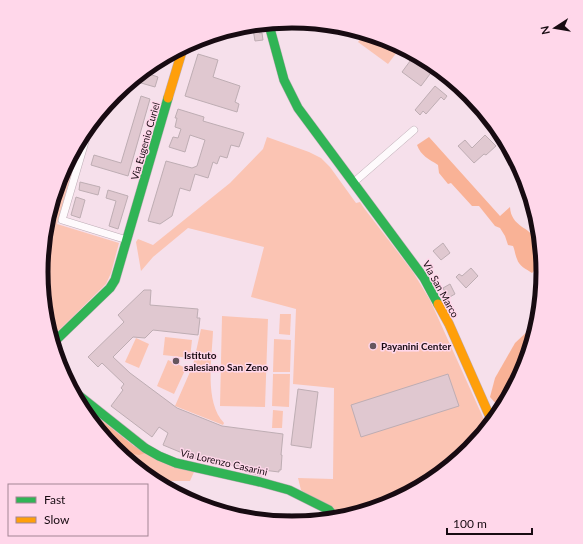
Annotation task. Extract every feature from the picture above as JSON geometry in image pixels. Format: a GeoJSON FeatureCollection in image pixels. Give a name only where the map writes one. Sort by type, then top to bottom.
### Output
{"type":"FeatureCollection","features":[{"type":"Feature","properties":{"kind":"street","name":"Via San Marco"},"geometry":{"type":"LineString","coordinates":[[270,29],[282,73],[287,87],[298,108],[424,278],[446,318],[489,415]]}},
{"type":"Feature","properties":{"kind":"street","name":"Via Eugenio Curiel"},"geometry":{"type":"LineString","coordinates":[[57,339],[110,288],[115,280],[180,55]]}},
{"type":"Feature","properties":{"kind":"street"},"geometry":{"type":"LineString","coordinates":[[353,183],[414,130]]}},
{"type":"Feature","properties":{"kind":"street"},"geometry":{"type":"LineString","coordinates":[[85,143],[62,220],[127,240]]}},
{"type":"Feature","properties":{"kind":"street","name":"Via Lorenzo Casarini"},"geometry":{"type":"LineString","coordinates":[[83,399],[145,448],[159,456],[198,469],[260,482],[289,490],[329,510],[331,512]]}},
{"type":"Feature","properties":{"kind":"shaded area"},"geometry":{"type":"Polygon","coordinates":[[[361,38],[397,52],[388,64],[358,42],[361,38]]]}},
{"type":"Feature","properties":{"kind":"shaded area","name":"Payanini Center"},"geometry":{"type":"Polygon","coordinates":[[[267,137],[309,152],[321,158],[330,167],[356,203],[360,202],[413,272],[430,300],[485,421],[464,445],[427,475],[399,491],[355,508],[333,512],[301,490],[298,478],[333,479],[334,388],[293,384],[296,309],[251,297],[264,247],[188,228],[153,257],[141,271],[136,242],[138,239],[153,245],[230,183],[263,149],[267,137]]]}},
{"type":"Feature","properties":{"kind":"shaded area"},"geometry":{"type":"Polygon","coordinates":[[[429,137],[500,216],[510,207],[511,214],[517,223],[532,235],[536,270],[532,273],[521,265],[518,261],[513,246],[508,245],[500,228],[495,226],[479,206],[472,206],[451,183],[448,184],[439,173],[438,165],[426,157],[417,145],[429,137]]]}},
{"type":"Feature","properties":{"kind":"shaded area"},"geometry":{"type":"Polygon","coordinates":[[[76,159],[57,224],[119,243],[111,273],[106,284],[56,333],[52,320],[48,288],[48,256],[52,224],[60,194],[76,159]]]}},
{"type":"Feature","properties":{"kind":"shaded area"},"geometry":{"type":"Polygon","coordinates":[[[280,314],[291,314],[290,335],[279,334],[280,314]]]}},
{"type":"Feature","properties":{"kind":"shaded area"},"geometry":{"type":"Polygon","coordinates":[[[222,316],[268,319],[265,407],[220,406],[222,316]]]}},
{"type":"Feature","properties":{"kind":"shaded area"},"geometry":{"type":"Polygon","coordinates":[[[201,329],[213,331],[211,392],[218,414],[224,423],[223,425],[175,406],[193,365],[201,329]]]}},
{"type":"Feature","properties":{"kind":"shaded area"},"geometry":{"type":"Polygon","coordinates":[[[528,331],[517,365],[496,404],[490,397],[495,378],[515,343],[528,331]]]}},
{"type":"Feature","properties":{"kind":"shaded area"},"geometry":{"type":"Polygon","coordinates":[[[165,337],[192,340],[190,358],[163,355],[165,337]]]}},
{"type":"Feature","properties":{"kind":"shaded area"},"geometry":{"type":"Polygon","coordinates":[[[136,338],[149,344],[139,368],[125,362],[136,338]]]}},
{"type":"Feature","properties":{"kind":"shaded area"},"geometry":{"type":"Polygon","coordinates":[[[274,339],[291,340],[290,372],[273,372],[274,339]]]}},
{"type":"Feature","properties":{"kind":"shaded area"},"geometry":{"type":"Polygon","coordinates":[[[168,360],[186,368],[174,394],[157,386],[168,360]]]}},
{"type":"Feature","properties":{"kind":"shaded area"},"geometry":{"type":"Polygon","coordinates":[[[273,374],[290,374],[289,407],[272,406],[273,374]]]}},
{"type":"Feature","properties":{"kind":"shaded area"},"geometry":{"type":"Polygon","coordinates":[[[273,410],[283,411],[282,428],[272,428],[273,410]]]}},
{"type":"Feature","properties":{"kind":"shaded area"},"geometry":{"type":"Polygon","coordinates":[[[93,413],[134,446],[146,453],[139,455],[129,453],[119,445],[93,413]]]}},
{"type":"Feature","properties":{"kind":"shaded area"},"geometry":{"type":"Polygon","coordinates":[[[129,453],[146,453],[194,472],[190,481],[166,481],[143,466],[129,453]]]}},
{"type":"Feature","properties":{"kind":"building"},"geometry":{"type":"Polygon","coordinates":[[[258,30],[259,33],[262,33],[263,40],[255,41],[253,31],[258,30]]]}},
{"type":"Feature","properties":{"kind":"building"},"geometry":{"type":"Polygon","coordinates":[[[198,54],[218,60],[213,77],[240,86],[235,102],[239,104],[237,112],[185,96],[198,54]]]}},
{"type":"Feature","properties":{"kind":"building"},"geometry":{"type":"Polygon","coordinates":[[[411,59],[431,72],[421,86],[402,72],[411,59]]]}},
{"type":"Feature","properties":{"kind":"building"},"geometry":{"type":"Polygon","coordinates":[[[149,74],[158,77],[155,87],[138,82],[149,74]]]}},
{"type":"Feature","properties":{"kind":"building"},"geometry":{"type":"Polygon","coordinates":[[[435,86],[447,96],[444,100],[441,97],[426,114],[423,111],[420,115],[415,110],[435,86]]]}},
{"type":"Feature","properties":{"kind":"building"},"geometry":{"type":"Polygon","coordinates":[[[141,96],[150,99],[128,176],[91,165],[94,155],[121,163],[141,96]]]}},
{"type":"Feature","properties":{"kind":"building"},"geometry":{"type":"Polygon","coordinates":[[[178,109],[204,117],[203,121],[244,133],[239,147],[231,145],[227,158],[220,156],[217,164],[213,162],[208,178],[195,174],[190,191],[180,188],[172,216],[160,224],[148,221],[166,161],[192,168],[197,166],[205,140],[190,135],[185,152],[169,147],[173,137],[178,138],[181,129],[175,127],[177,118],[175,118],[178,109]]]}},
{"type":"Feature","properties":{"kind":"building"},"geometry":{"type":"Polygon","coordinates":[[[485,135],[496,146],[474,163],[458,146],[465,140],[472,148],[485,135]]]}},
{"type":"Feature","properties":{"kind":"building"},"geometry":{"type":"Polygon","coordinates":[[[80,182],[100,187],[98,195],[79,190],[80,182]]]}},
{"type":"Feature","properties":{"kind":"building"},"geometry":{"type":"Polygon","coordinates":[[[108,190],[128,196],[118,229],[109,226],[116,201],[106,198],[108,190]]]}},
{"type":"Feature","properties":{"kind":"building"},"geometry":{"type":"Polygon","coordinates":[[[76,197],[85,200],[80,218],[71,215],[76,197]]]}},
{"type":"Feature","properties":{"kind":"building"},"geometry":{"type":"Polygon","coordinates":[[[443,243],[450,253],[441,260],[433,251],[443,243]]]}},
{"type":"Feature","properties":{"kind":"building"},"geometry":{"type":"Polygon","coordinates":[[[471,268],[478,276],[466,288],[456,277],[459,274],[462,276],[471,268]]]}},
{"type":"Feature","properties":{"kind":"building"},"geometry":{"type":"Polygon","coordinates":[[[450,284],[455,294],[448,298],[443,288],[450,284]]]}},
{"type":"Feature","properties":{"kind":"building"},"geometry":{"type":"Polygon","coordinates":[[[144,290],[151,290],[150,305],[198,309],[197,318],[200,318],[198,335],[153,330],[145,338],[133,337],[113,357],[130,373],[177,408],[222,426],[283,434],[281,470],[279,470],[279,472],[263,470],[262,476],[246,472],[247,467],[221,464],[205,460],[204,462],[163,445],[168,433],[159,427],[152,437],[111,406],[123,390],[121,388],[124,384],[102,363],[98,367],[88,357],[124,322],[118,315],[144,290]]]}},
{"type":"Feature","properties":{"kind":"building"},"geometry":{"type":"Polygon","coordinates":[[[448,374],[459,406],[361,437],[351,405],[448,374]]]}},
{"type":"Feature","properties":{"kind":"building"},"geometry":{"type":"Polygon","coordinates":[[[298,389],[318,392],[311,448],[291,445],[298,389]]]}},
{"type":"Feature","properties":{"kind":"traffic: fast"},"geometry":{"type":"LineString","coordinates":[[270,29],[284,80],[298,108],[424,278],[438,304]]}},
{"type":"Feature","properties":{"kind":"traffic: fast"},"geometry":{"type":"LineString","coordinates":[[57,339],[110,288],[115,280],[168,98]]}},
{"type":"Feature","properties":{"kind":"traffic: fast"},"geometry":{"type":"LineString","coordinates":[[83,399],[145,448],[159,456],[176,463],[289,490],[329,510],[331,512]]}},
{"type":"Feature","properties":{"kind":"traffic: slow"},"geometry":{"type":"LineString","coordinates":[[168,98],[181,55]]}},
{"type":"Feature","properties":{"kind":"traffic: slow"},"geometry":{"type":"LineString","coordinates":[[438,304],[449,324],[489,415]]}},
{"type":"Feature","properties":{"kind":"place","name":"Payanini Center"},"geometry":{"type":"Point","coordinates":[373,346]}},
{"type":"Feature","properties":{"kind":"place","name":"Istituto salesiano San Zeno"},"geometry":{"type":"Point","coordinates":[176,361]}}]}
